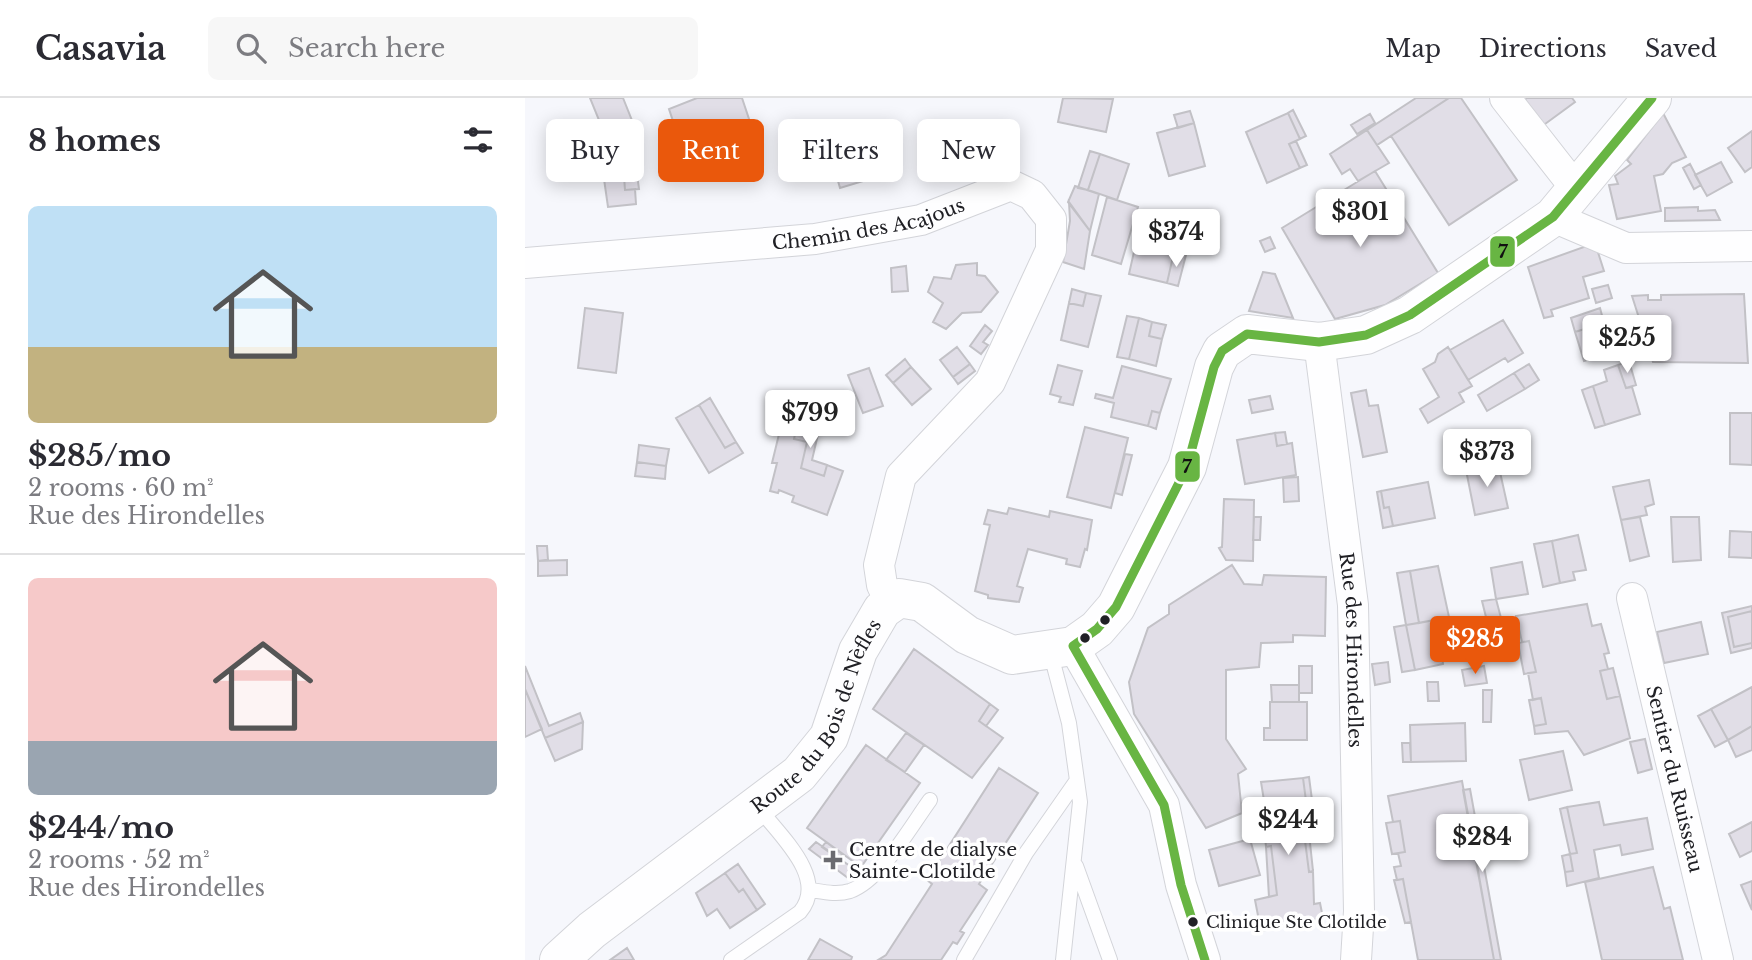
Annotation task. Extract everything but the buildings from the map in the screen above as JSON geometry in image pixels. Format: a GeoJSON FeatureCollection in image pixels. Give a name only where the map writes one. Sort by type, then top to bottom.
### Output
{"type":"FeatureCollection","features":[{"type":"Feature","properties":{"kind":"main road"},"geometry":{"type":"LineString","coordinates":[[1061,648],[1097,629],[1122,595],[1187,467],[1214,367],[1222,351],[1247,334],[1319,342],[1366,335],[1409,315],[1524,240],[1565,204],[1652,98]]}},
{"type":"Feature","properties":{"kind":"main road","name":"Route du Bois de Nèfles"},"geometry":{"type":"LineString","coordinates":[[559,960],[592,930],[799,774],[829,737],[858,651],[882,610],[899,598],[922,602],[967,635],[1012,655],[1061,648]]}},
{"type":"Feature","properties":{"kind":"street"},"geometry":{"type":"LineString","coordinates":[[1505,98],[1565,204],[1626,248],[1752,246]]}},
{"type":"Feature","properties":{"kind":"street","name":"Chemin des Acajous"},"geometry":{"type":"LineString","coordinates":[[525,262],[815,239],[921,220],[1010,185],[1032,195],[1051,219],[1051,250],[990,382],[901,477],[879,565],[882,584],[891,604]]}},
{"type":"Feature","properties":{"kind":"street","name":"Rue des Hirondelles"},"geometry":{"type":"LineString","coordinates":[[1319,342],[1353,605],[1359,911],[1356,960]]}},
{"type":"Feature","properties":{"kind":"street","name":"Sentier du Ruisseau"},"geometry":{"type":"LineString","coordinates":[[1632,598],[1718,960]]}},
{"type":"Feature","properties":{"kind":"street"},"geometry":{"type":"LineString","coordinates":[[1061,648],[1164,805],[1181,885],[1205,960]]}},
{"type":"Feature","properties":{"kind":"lane"},"geometry":{"type":"LineString","coordinates":[[1061,648],[1080,802],[1063,960]]}},
{"type":"Feature","properties":{"kind":"lane"},"geometry":{"type":"LineString","coordinates":[[964,960],[1026,853],[1077,780]]}},
{"type":"Feature","properties":{"kind":"lane"},"geometry":{"type":"LineString","coordinates":[[811,890],[832,893],[851,891],[870,878],[930,800]]}},
{"type":"Feature","properties":{"kind":"lane"},"geometry":{"type":"LineString","coordinates":[[731,960],[800,912],[809,902],[811,890],[807,874],[757,805]]}},
{"type":"Feature","properties":{"kind":"lane"},"geometry":{"type":"LineString","coordinates":[[1074,860],[1110,960]]}},
{"type":"Feature","properties":{"kind":"transit line","name":"7"},"geometry":{"type":"LineString","coordinates":[[1073,646],[1097,629],[1116,607],[1187,467],[1214,367],[1222,351],[1247,334],[1319,342],[1366,335],[1410,315],[1553,217],[1652,98]]}},
{"type":"Feature","properties":{"kind":"transit line","name":"7"},"geometry":{"type":"LineString","coordinates":[[1073,646],[1164,805],[1181,885],[1205,960]]}},
{"type":"Feature","properties":{"kind":"place","name":"Centre de dialyse Sainte-Clotilde"},"geometry":{"type":"Point","coordinates":[833,860]}},
{"type":"Feature","properties":{"kind":"place","name":"Clinique Ste Clotilde"},"geometry":{"type":"Point","coordinates":[1193,922]}}]}
